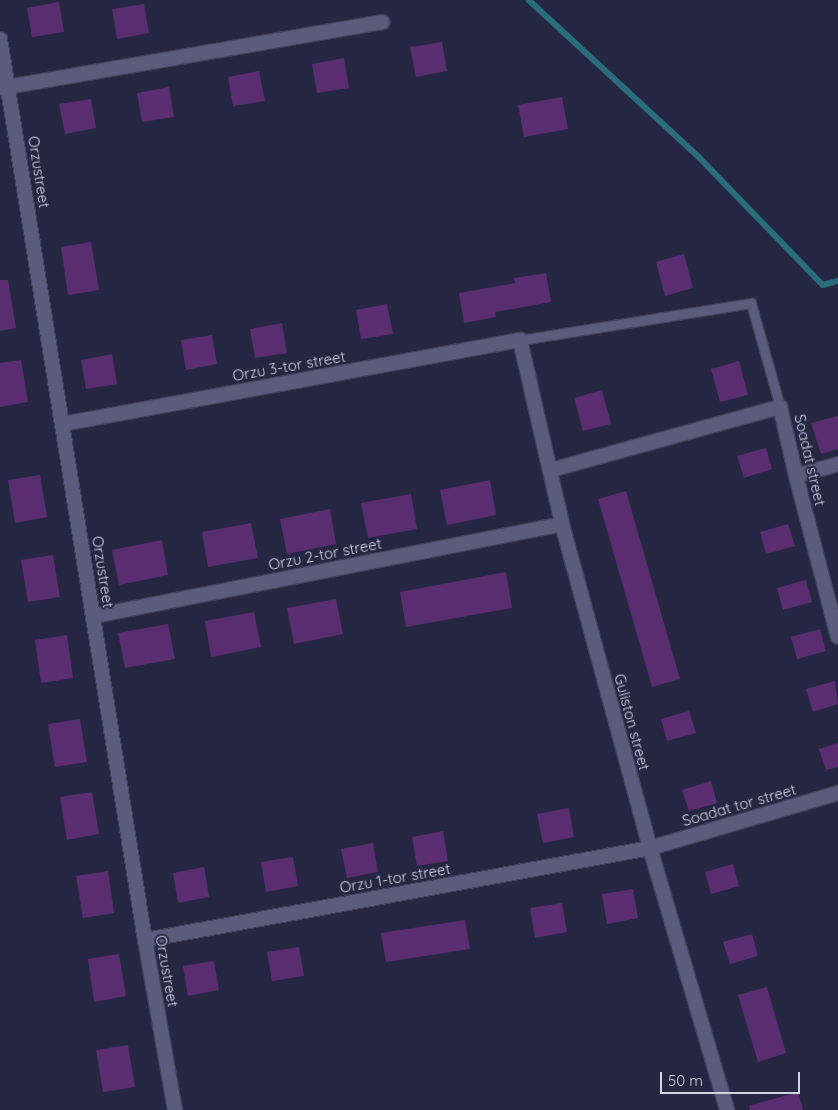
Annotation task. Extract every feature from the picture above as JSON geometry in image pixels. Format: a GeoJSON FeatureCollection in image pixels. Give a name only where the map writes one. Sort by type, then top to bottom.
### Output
{"type":"FeatureCollection","features":[{"type":"Feature","properties":{"kind":"street"},"geometry":{"type":"LineString","coordinates":[[5,87],[382,22]]}},
{"type":"Feature","properties":{"kind":"street","name":"Orzustreet"},"geometry":{"type":"LineString","coordinates":[[0,38],[5,87],[94,616],[145,940],[175,1110]]}},
{"type":"Feature","properties":{"kind":"street","name":"Orzu 3-tor street"},"geometry":{"type":"LineString","coordinates":[[62,424],[520,340]]}},
{"type":"Feature","properties":{"kind":"street","name":"Guliston street"},"geometry":{"type":"LineString","coordinates":[[520,340],[562,524],[650,848],[727,1110]]}},
{"type":"Feature","properties":{"kind":"street"},"geometry":{"type":"LineString","coordinates":[[550,470],[780,407]]}},
{"type":"Feature","properties":{"kind":"street","name":"Soadat street"},"geometry":{"type":"LineString","coordinates":[[780,407],[838,637]]}},
{"type":"Feature","properties":{"kind":"street"},"geometry":{"type":"LineString","coordinates":[[796,476],[838,464]]}},
{"type":"Feature","properties":{"kind":"street","name":"Orzu 2-tor street"},"geometry":{"type":"LineString","coordinates":[[94,616],[562,524]]}},
{"type":"Feature","properties":{"kind":"street","name":"Soadat tor street"},"geometry":{"type":"LineString","coordinates":[[650,848],[838,793]]}},
{"type":"Feature","properties":{"kind":"street","name":"Orzu 1-tor street"},"geometry":{"type":"LineString","coordinates":[[145,940],[650,848]]}},
{"type":"Feature","properties":{"kind":"lane"},"geometry":{"type":"LineString","coordinates":[[520,340],[751,303],[780,407]]}},
{"type":"Feature","properties":{"kind":"building"},"geometry":{"type":"Polygon","coordinates":[[[59,2],[64,32],[32,37],[27,8],[59,2]]]}},
{"type":"Feature","properties":{"kind":"building"},"geometry":{"type":"Polygon","coordinates":[[[144,4],[149,33],[117,39],[112,9],[144,4]]]}},
{"type":"Feature","properties":{"kind":"building"},"geometry":{"type":"Polygon","coordinates":[[[442,42],[447,71],[416,77],[410,47],[442,42]]]}},
{"type":"Feature","properties":{"kind":"building"},"geometry":{"type":"Polygon","coordinates":[[[344,58],[349,88],[317,93],[312,64],[344,58]]]}},
{"type":"Feature","properties":{"kind":"building"},"geometry":{"type":"Polygon","coordinates":[[[259,71],[265,101],[233,106],[228,77],[259,71]]]}},
{"type":"Feature","properties":{"kind":"building"},"geometry":{"type":"Polygon","coordinates":[[[169,87],[174,117],[142,122],[137,93],[169,87]]]}},
{"type":"Feature","properties":{"kind":"building"},"geometry":{"type":"Polygon","coordinates":[[[562,97],[568,129],[524,137],[518,105],[562,97]]]}},
{"type":"Feature","properties":{"kind":"building"},"geometry":{"type":"Polygon","coordinates":[[[91,99],[96,128],[65,134],[59,104],[91,99]]]}},
{"type":"Feature","properties":{"kind":"building"},"geometry":{"type":"Polygon","coordinates":[[[91,242],[99,290],[68,295],[61,247],[91,242]]]}},
{"type":"Feature","properties":{"kind":"building"},"geometry":{"type":"Polygon","coordinates":[[[684,254],[693,288],[665,296],[656,262],[684,254]]]}},
{"type":"Feature","properties":{"kind":"building"},"geometry":{"type":"Polygon","coordinates":[[[546,273],[551,302],[495,312],[496,317],[464,323],[459,293],[515,283],[514,278],[546,273]]]}},
{"type":"Feature","properties":{"kind":"building"},"geometry":{"type":"Polygon","coordinates":[[[0,280],[8,280],[16,328],[0,331],[0,280]]]}},
{"type":"Feature","properties":{"kind":"building"},"geometry":{"type":"Polygon","coordinates":[[[387,304],[393,334],[361,339],[356,310],[387,304]]]}},
{"type":"Feature","properties":{"kind":"building"},"geometry":{"type":"Polygon","coordinates":[[[282,323],[287,353],[255,358],[250,329],[282,323]]]}},
{"type":"Feature","properties":{"kind":"building"},"geometry":{"type":"Polygon","coordinates":[[[212,335],[217,364],[186,370],[181,340],[212,335]]]}},
{"type":"Feature","properties":{"kind":"building"},"geometry":{"type":"Polygon","coordinates":[[[112,354],[117,384],[86,389],[81,360],[112,354]]]}},
{"type":"Feature","properties":{"kind":"building"},"geometry":{"type":"Polygon","coordinates":[[[21,360],[28,402],[0,407],[0,363],[21,360]]]}},
{"type":"Feature","properties":{"kind":"building"},"geometry":{"type":"Polygon","coordinates":[[[739,361],[748,395],[720,402],[711,369],[739,361]]]}},
{"type":"Feature","properties":{"kind":"building"},"geometry":{"type":"Polygon","coordinates":[[[602,390],[611,424],[583,431],[574,398],[602,390]]]}},
{"type":"Feature","properties":{"kind":"building"},"geometry":{"type":"Polygon","coordinates":[[[838,416],[838,449],[821,454],[811,423],[838,416]]]}},
{"type":"Feature","properties":{"kind":"building"},"geometry":{"type":"Polygon","coordinates":[[[766,448],[772,469],[744,478],[737,456],[766,448]]]}},
{"type":"Feature","properties":{"kind":"building"},"geometry":{"type":"Polygon","coordinates":[[[40,475],[47,517],[15,523],[8,480],[40,475]]]}},
{"type":"Feature","properties":{"kind":"building"},"geometry":{"type":"Polygon","coordinates":[[[490,480],[496,515],[447,525],[440,490],[490,480]]]}},
{"type":"Feature","properties":{"kind":"building"},"geometry":{"type":"Polygon","coordinates":[[[626,491],[680,679],[652,687],[598,499],[626,491]]]}},
{"type":"Feature","properties":{"kind":"building"},"geometry":{"type":"Polygon","coordinates":[[[411,494],[417,529],[368,538],[361,503],[411,494]]]}},
{"type":"Feature","properties":{"kind":"building"},"geometry":{"type":"Polygon","coordinates":[[[330,509],[336,544],[287,554],[280,519],[330,509]]]}},
{"type":"Feature","properties":{"kind":"building"},"geometry":{"type":"Polygon","coordinates":[[[251,523],[258,558],[208,567],[202,532],[251,523]]]}},
{"type":"Feature","properties":{"kind":"building"},"geometry":{"type":"Polygon","coordinates":[[[788,524],[795,546],[766,554],[760,532],[788,524]]]}},
{"type":"Feature","properties":{"kind":"building"},"geometry":{"type":"Polygon","coordinates":[[[162,540],[168,575],[119,585],[112,550],[162,540]]]}},
{"type":"Feature","properties":{"kind":"building"},"geometry":{"type":"Polygon","coordinates":[[[53,555],[60,597],[28,602],[21,560],[53,555]]]}},
{"type":"Feature","properties":{"kind":"building"},"geometry":{"type":"Polygon","coordinates":[[[506,572],[512,608],[406,627],[400,592],[506,572]]]}},
{"type":"Feature","properties":{"kind":"building"},"geometry":{"type":"Polygon","coordinates":[[[806,580],[812,602],[783,610],[777,588],[806,580]]]}},
{"type":"Feature","properties":{"kind":"building"},"geometry":{"type":"Polygon","coordinates":[[[336,599],[343,634],[294,644],[287,608],[336,599]]]}},
{"type":"Feature","properties":{"kind":"building"},"geometry":{"type":"Polygon","coordinates":[[[254,612],[261,647],[211,657],[205,621],[254,612]]]}},
{"type":"Feature","properties":{"kind":"building"},"geometry":{"type":"Polygon","coordinates":[[[168,624],[175,659],[125,668],[118,633],[168,624]]]}},
{"type":"Feature","properties":{"kind":"building"},"geometry":{"type":"Polygon","coordinates":[[[820,629],[826,651],[797,659],[791,637],[820,629]]]}},
{"type":"Feature","properties":{"kind":"building"},"geometry":{"type":"Polygon","coordinates":[[[67,635],[73,678],[41,683],[35,640],[67,635]]]}},
{"type":"Feature","properties":{"kind":"building"},"geometry":{"type":"Polygon","coordinates":[[[835,681],[838,704],[813,712],[806,689],[835,681]]]}},
{"type":"Feature","properties":{"kind":"building"},"geometry":{"type":"Polygon","coordinates":[[[689,711],[696,733],[667,741],[661,719],[689,711]]]}},
{"type":"Feature","properties":{"kind":"building"},"geometry":{"type":"Polygon","coordinates":[[[80,719],[87,762],[55,767],[48,724],[80,719]]]}},
{"type":"Feature","properties":{"kind":"building"},"geometry":{"type":"Polygon","coordinates":[[[838,743],[838,767],[826,770],[819,749],[838,743]]]}},
{"type":"Feature","properties":{"kind":"building"},"geometry":{"type":"Polygon","coordinates":[[[711,781],[717,803],[689,811],[682,790],[711,781]]]}},
{"type":"Feature","properties":{"kind":"building"},"geometry":{"type":"Polygon","coordinates":[[[92,792],[99,834],[67,840],[60,797],[92,792]]]}},
{"type":"Feature","properties":{"kind":"building"},"geometry":{"type":"Polygon","coordinates":[[[569,808],[574,837],[543,843],[537,814],[569,808]]]}},
{"type":"Feature","properties":{"kind":"building"},"geometry":{"type":"Polygon","coordinates":[[[443,831],[448,861],[417,866],[412,837],[443,831]]]}},
{"type":"Feature","properties":{"kind":"building"},"geometry":{"type":"Polygon","coordinates":[[[373,843],[378,872],[347,878],[341,849],[373,843]]]}},
{"type":"Feature","properties":{"kind":"building"},"geometry":{"type":"Polygon","coordinates":[[[293,857],[298,886],[266,892],[261,862],[293,857]]]}},
{"type":"Feature","properties":{"kind":"building"},"geometry":{"type":"Polygon","coordinates":[[[733,864],[739,886],[711,894],[705,872],[733,864]]]}},
{"type":"Feature","properties":{"kind":"building"},"geometry":{"type":"Polygon","coordinates":[[[204,867],[209,897],[178,903],[173,873],[204,867]]]}},
{"type":"Feature","properties":{"kind":"building"},"geometry":{"type":"Polygon","coordinates":[[[108,871],[114,913],[83,918],[76,876],[108,871]]]}},
{"type":"Feature","properties":{"kind":"building"},"geometry":{"type":"Polygon","coordinates":[[[633,889],[638,918],[607,924],[602,894],[633,889]]]}},
{"type":"Feature","properties":{"kind":"building"},"geometry":{"type":"Polygon","coordinates":[[[562,903],[567,932],[535,938],[530,908],[562,903]]]}},
{"type":"Feature","properties":{"kind":"building"},"geometry":{"type":"Polygon","coordinates":[[[465,920],[470,949],[386,962],[381,933],[465,920]]]}},
{"type":"Feature","properties":{"kind":"building"},"geometry":{"type":"Polygon","coordinates":[[[752,934],[758,956],[730,964],[723,942],[752,934]]]}},
{"type":"Feature","properties":{"kind":"building"},"geometry":{"type":"Polygon","coordinates":[[[299,947],[304,976],[272,981],[267,952],[299,947]]]}},
{"type":"Feature","properties":{"kind":"building"},"geometry":{"type":"Polygon","coordinates":[[[119,954],[126,996],[94,1002],[88,959],[119,954]]]}},
{"type":"Feature","properties":{"kind":"building"},"geometry":{"type":"Polygon","coordinates":[[[214,961],[219,990],[188,996],[183,966],[214,961]]]}},
{"type":"Feature","properties":{"kind":"building"},"geometry":{"type":"Polygon","coordinates":[[[767,987],[786,1053],[758,1062],[738,995],[767,987]]]}},
{"type":"Feature","properties":{"kind":"building"},"geometry":{"type":"Polygon","coordinates":[[[128,1045],[135,1087],[103,1092],[96,1050],[128,1045]]]}},
{"type":"Feature","properties":{"kind":"building"},"geometry":{"type":"Polygon","coordinates":[[[798,1092],[803,1110],[750,1110],[749,1106],[798,1092]]]}},
{"type":"Feature","properties":{"kind":"waterway"},"geometry":{"type":"LineString","coordinates":[[529,0],[699,157],[823,285],[838,281]]}}]}
